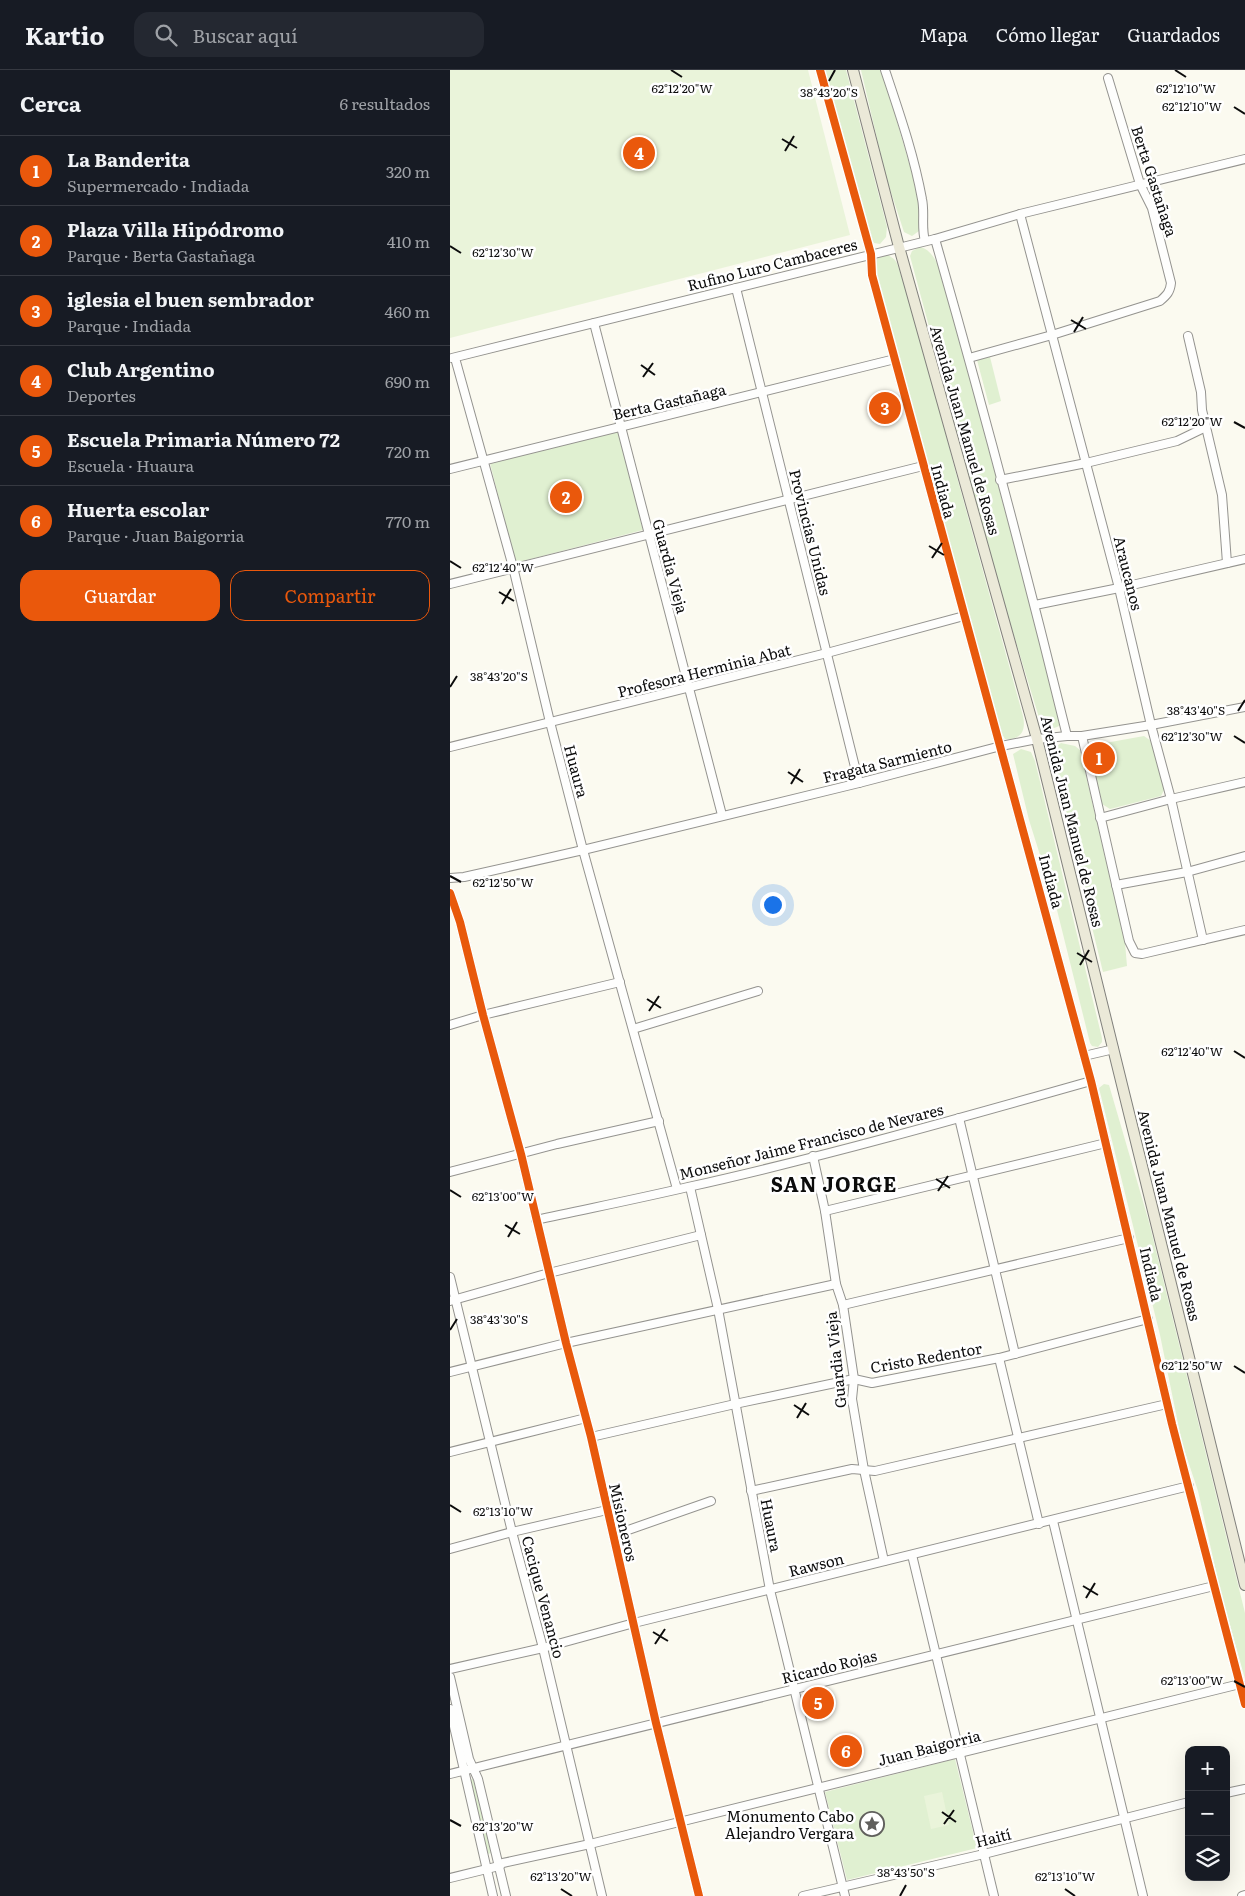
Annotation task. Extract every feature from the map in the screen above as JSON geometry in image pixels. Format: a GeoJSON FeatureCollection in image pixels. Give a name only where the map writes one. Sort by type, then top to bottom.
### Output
{"type":"FeatureCollection","features":[{"type":"Feature","properties":{"kind":"main road","name":"Avenida Juan Manuel de Rosas"},"geometry":{"type":"LineString","coordinates":[[853,70],[899,247],[1037,739],[1241,1553],[1245,1585]]}},
{"type":"Feature","properties":{"kind":"street","name":"Indiada"},"geometry":{"type":"LineString","coordinates":[[820,70],[871,254],[872,275],[923,466],[1091,1081],[1167,1404],[1245,1704]]}},
{"type":"Feature","properties":{"kind":"street"},"geometry":{"type":"LineString","coordinates":[[885,70],[902,122],[922,199],[922,230],[925,241]]}},
{"type":"Feature","properties":{"kind":"street","name":"Berta Gastañaga"},"geometry":{"type":"LineString","coordinates":[[970,358],[1160,301],[1170,290],[1171,282],[1152,208],[1140,184],[1108,78]]}},
{"type":"Feature","properties":{"kind":"street","name":"Rufino Luro Cambaceres"},"geometry":{"type":"LineString","coordinates":[[452,358],[925,241],[1020,214],[1245,159]]}},
{"type":"Feature","properties":{"kind":"street","name":"Araucanos"},"geometry":{"type":"LineString","coordinates":[[1020,214],[1119,588],[1151,725],[1171,799],[1203,940]]}},
{"type":"Feature","properties":{"kind":"street"},"geometry":{"type":"LineString","coordinates":[[935,238],[970,358],[1000,480],[1035,605],[1067,736]]}},
{"type":"Feature","properties":{"kind":"street","name":"Provincias Unidas"},"geometry":{"type":"LineString","coordinates":[[736,288],[859,783]]}},
{"type":"Feature","properties":{"kind":"street","name":"Guardia Vieja"},"geometry":{"type":"LineString","coordinates":[[594,323],[722,816]]}},
{"type":"Feature","properties":{"kind":"street"},"geometry":{"type":"LineString","coordinates":[[1188,336],[1222,495],[1227,563]]}},
{"type":"Feature","properties":{"kind":"street","name":"Huaura"},"geometry":{"type":"LineString","coordinates":[[452,358],[485,461],[513,567],[550,722],[676,1189]]}},
{"type":"Feature","properties":{"kind":"street","name":"Berta Gastañaga"},"geometry":{"type":"LineString","coordinates":[[450,469],[895,360]]}},
{"type":"Feature","properties":{"kind":"street"},"geometry":{"type":"LineString","coordinates":[[1000,480],[1086,463],[1177,441],[1206,427]]}},
{"type":"Feature","properties":{"kind":"street"},"geometry":{"type":"LineString","coordinates":[[450,584],[923,466]]}},
{"type":"Feature","properties":{"kind":"street"},"geometry":{"type":"LineString","coordinates":[[1035,605],[1119,588],[1245,558]]}},
{"type":"Feature","properties":{"kind":"street","name":"Profesora Herminia Abat"},"geometry":{"type":"LineString","coordinates":[[450,747],[828,654],[964,616]]}},
{"type":"Feature","properties":{"kind":"street","name":"Fragata Sarmiento"},"geometry":{"type":"LineString","coordinates":[[450,878],[584,850],[859,783],[1001,746],[1037,739],[1082,736],[1151,725],[1245,707]]}},
{"type":"Feature","properties":{"kind":"street"},"geometry":{"type":"LineString","coordinates":[[1082,736],[1129,941],[1135,953],[1142,954],[1245,930]]}},
{"type":"Feature","properties":{"kind":"street"},"geometry":{"type":"LineString","coordinates":[[1100,818],[1245,782]]}},
{"type":"Feature","properties":{"kind":"street"},"geometry":{"type":"LineString","coordinates":[[1116,885],[1188,872],[1245,856]]}},
{"type":"Feature","properties":{"kind":"street","name":"Misioneros"},"geometry":{"type":"LineString","coordinates":[[450,893],[460,922],[521,1154],[566,1343],[591,1437],[656,1722],[699,1896]]}},
{"type":"Feature","properties":{"kind":"street"},"geometry":{"type":"LineString","coordinates":[[450,1025],[483,1015],[620,982]]}},
{"type":"Feature","properties":{"kind":"street"},"geometry":{"type":"LineString","coordinates":[[633,1029],[758,991]]}},
{"type":"Feature","properties":{"kind":"street"},"geometry":{"type":"LineString","coordinates":[[1084,1056],[1114,1049]]}},
{"type":"Feature","properties":{"kind":"street","name":"Monseñor Jaime Francisco de Nevares"},"geometry":{"type":"LineString","coordinates":[[536,1220],[690,1187],[959,1118],[1091,1081]]}},
{"type":"Feature","properties":{"kind":"street"},"geometry":{"type":"LineString","coordinates":[[959,1118],[1015,1354]]}},
{"type":"Feature","properties":{"kind":"street"},"geometry":{"type":"LineString","coordinates":[[450,1172],[557,1144],[658,1121]]}},
{"type":"Feature","properties":{"kind":"street"},"geometry":{"type":"LineString","coordinates":[[825,1211],[1106,1143]]}},
{"type":"Feature","properties":{"kind":"street","name":"Guardia Vieja"},"geometry":{"type":"LineString","coordinates":[[813,1156],[825,1211],[836,1284],[843,1305],[854,1379],[852,1399],[864,1470],[884,1561]]}},
{"type":"Feature","properties":{"kind":"street","name":"Huaura"},"geometry":{"type":"LineString","coordinates":[[690,1187],[718,1309],[734,1404],[770,1590],[845,1896]]}},
{"type":"Feature","properties":{"kind":"street"},"geometry":{"type":"LineString","coordinates":[[453,1301],[701,1235]]}},
{"type":"Feature","properties":{"kind":"street"},"geometry":{"type":"LineString","coordinates":[[843,1305],[1129,1238]]}},
{"type":"Feature","properties":{"kind":"street","name":"Cacique Venancio"},"geometry":{"type":"LineString","coordinates":[[450,1277],[453,1301],[472,1366],[512,1532],[543,1648],[602,1896]]}},
{"type":"Feature","properties":{"kind":"street"},"geometry":{"type":"LineString","coordinates":[[450,1372],[566,1343],[836,1284]]}},
{"type":"Feature","properties":{"kind":"street","name":"Cristo Redentor"},"geometry":{"type":"LineString","coordinates":[[591,1437],[854,1379],[872,1383],[1000,1358],[1148,1319]]}},
{"type":"Feature","properties":{"kind":"street"},"geometry":{"type":"LineString","coordinates":[[1000,1358],[1039,1524]]}},
{"type":"Feature","properties":{"kind":"street"},"geometry":{"type":"LineString","coordinates":[[751,1491],[852,1469],[875,1471],[1167,1404]]}},
{"type":"Feature","properties":{"kind":"street"},"geometry":{"type":"LineString","coordinates":[[450,1452],[586,1418]]}},
{"type":"Feature","properties":{"kind":"street","name":"Rawson"},"geometry":{"type":"LineString","coordinates":[[450,1670],[1189,1486]]}},
{"type":"Feature","properties":{"kind":"street"},"geometry":{"type":"LineString","coordinates":[[614,1535],[711,1501]]}},
{"type":"Feature","properties":{"kind":"street"},"geometry":{"type":"LineString","coordinates":[[450,1549],[512,1532],[607,1510]]}},
{"type":"Feature","properties":{"kind":"street"},"geometry":{"type":"LineString","coordinates":[[1053,1521],[1142,1896]]}},
{"type":"Feature","properties":{"kind":"street"},"geometry":{"type":"LineString","coordinates":[[912,1555],[994,1896]]}},
{"type":"Feature","properties":{"kind":"street","name":"Ricardo Rojas"},"geometry":{"type":"LineString","coordinates":[[450,1774],[1214,1586]]}},
{"type":"Feature","properties":{"kind":"street"},"geometry":{"type":"LineString","coordinates":[[450,1677],[469,1758],[478,1779],[506,1896]]}},
{"type":"Feature","properties":{"kind":"street","name":"Juan Baigorria"},"geometry":{"type":"LineString","coordinates":[[450,1878],[499,1866],[503,1863],[681,1822],[1240,1684]]}},
{"type":"Feature","properties":{"kind":"street"},"geometry":{"type":"LineString","coordinates":[[450,1709],[493,1896]]}},
{"type":"Feature","properties":{"kind":"street"},"geometry":{"type":"LineString","coordinates":[[1230,1792],[1245,1789]]}},
{"type":"Feature","properties":{"kind":"street","name":"Haití"},"geometry":{"type":"LineString","coordinates":[[803,1896],[984,1854],[1185,1803]]}},
{"type":"Feature","properties":{"kind":"green space"},"geometry":{"type":"Polygon","coordinates":[[[450,70],[808,70],[850,235],[450,338],[450,70]]]}},
{"type":"Feature","properties":{"kind":"green space"},"geometry":{"type":"Polygon","coordinates":[[[822,70],[846,70],[887,227],[886,237],[880,244],[874,243],[871,240],[822,70]]]}},
{"type":"Feature","properties":{"kind":"green space"},"geometry":{"type":"Polygon","coordinates":[[[861,70],[882,70],[918,194],[919,231],[912,236],[904,232],[886,177],[861,70]]]}},
{"type":"Feature","properties":{"kind":"green space"},"geometry":{"type":"Polygon","coordinates":[[[920,247],[931,253],[946,289],[1060,721],[1059,726],[1054,728],[1047,728],[1041,724],[1000,590],[910,256],[912,251],[920,247]]]}},
{"type":"Feature","properties":{"kind":"green space"},"geometry":{"type":"Polygon","coordinates":[[[888,255],[897,263],[920,334],[955,470],[1023,716],[1024,726],[1022,733],[1015,738],[1005,739],[1002,734],[917,433],[875,271],[877,259],[888,255]]]}},
{"type":"Feature","properties":{"kind":"green space"},"geometry":{"type":"Polygon","coordinates":[[[990,357],[1001,401],[989,405],[977,360],[990,357]]]}},
{"type":"Feature","properties":{"kind":"green space"},"geometry":{"type":"Polygon","coordinates":[[[894,394],[899,413],[875,420],[871,403],[894,394]]]}},
{"type":"Feature","properties":{"kind":"green space"},"geometry":{"type":"Polygon","coordinates":[[[618,430],[643,530],[515,563],[490,463],[618,430]]]}},
{"type":"Feature","properties":{"kind":"green space"},"geometry":{"type":"Polygon","coordinates":[[[1144,736],[1151,741],[1164,790],[1161,796],[1110,809],[1102,804],[1090,752],[1094,745],[1144,736]]]}},
{"type":"Feature","properties":{"kind":"green space"},"geometry":{"type":"Polygon","coordinates":[[[1061,743],[1075,746],[1080,750],[1125,943],[1127,966],[1103,972],[1052,764],[1056,747],[1061,743]]]}},
{"type":"Feature","properties":{"kind":"green space"},"geometry":{"type":"Polygon","coordinates":[[[1021,749],[1031,752],[1035,761],[1102,1038],[1102,1042],[1098,1047],[1092,1046],[1090,1043],[1056,906],[1029,820],[1013,754],[1021,749]]]}},
{"type":"Feature","properties":{"kind":"green space"},"geometry":{"type":"Polygon","coordinates":[[[1104,1084],[1109,1085],[1149,1222],[1245,1613],[1245,1679],[1220,1589],[1198,1491],[1182,1443],[1160,1335],[1099,1088],[1104,1084]]]}},
{"type":"Feature","properties":{"kind":"green space"},"geometry":{"type":"Polygon","coordinates":[[[955,1759],[977,1848],[847,1880],[825,1792],[955,1759]]]}},
{"type":"Feature","properties":{"kind":"green space"},"geometry":{"type":"Polygon","coordinates":[[[473,1779],[491,1853],[485,1855],[466,1781],[473,1779]]]}},
{"type":"Feature","properties":{"kind":"green space"},"geometry":{"type":"Polygon","coordinates":[[[942,1792],[949,1825],[931,1829],[924,1796],[942,1792]]]}},
{"type":"Feature","properties":{"kind":"cycle path"},"geometry":{"type":"LineString","coordinates":[[820,70],[871,254],[872,275],[1091,1081],[1172,1424],[1245,1704]]}},
{"type":"Feature","properties":{"kind":"cycle path"},"geometry":{"type":"LineString","coordinates":[[450,893],[460,922],[521,1154],[566,1343],[591,1437],[656,1723],[699,1896]]}},
{"type":"Feature","properties":{"kind":"place","name":"Club Argentino"},"geometry":{"type":"Point","coordinates":[639,153]}},
{"type":"Feature","properties":{"kind":"place","name":"iglesia el buen sembrador"},"geometry":{"type":"Point","coordinates":[885,408]}},
{"type":"Feature","properties":{"kind":"place","name":"Plaza Villa Hipódromo"},"geometry":{"type":"Point","coordinates":[566,497]}},
{"type":"Feature","properties":{"kind":"place","name":"La Banderita"},"geometry":{"type":"Point","coordinates":[1099,758]}},
{"type":"Feature","properties":{"kind":"place","name":"Escuela Primaria Número 72"},"geometry":{"type":"Point","coordinates":[818,1703]}},
{"type":"Feature","properties":{"kind":"place","name":"Huerta escolar"},"geometry":{"type":"Point","coordinates":[846,1751]}},
{"type":"Feature","properties":{"kind":"place","name":"Monumento Cabo Alejandro Vergara"},"geometry":{"type":"Point","coordinates":[872,1824]}},
{"type":"Feature","properties":{"kind":"district","name":"SAN JORGE"},"geometry":{"type":"Point","coordinates":[834,1183]}}]}
